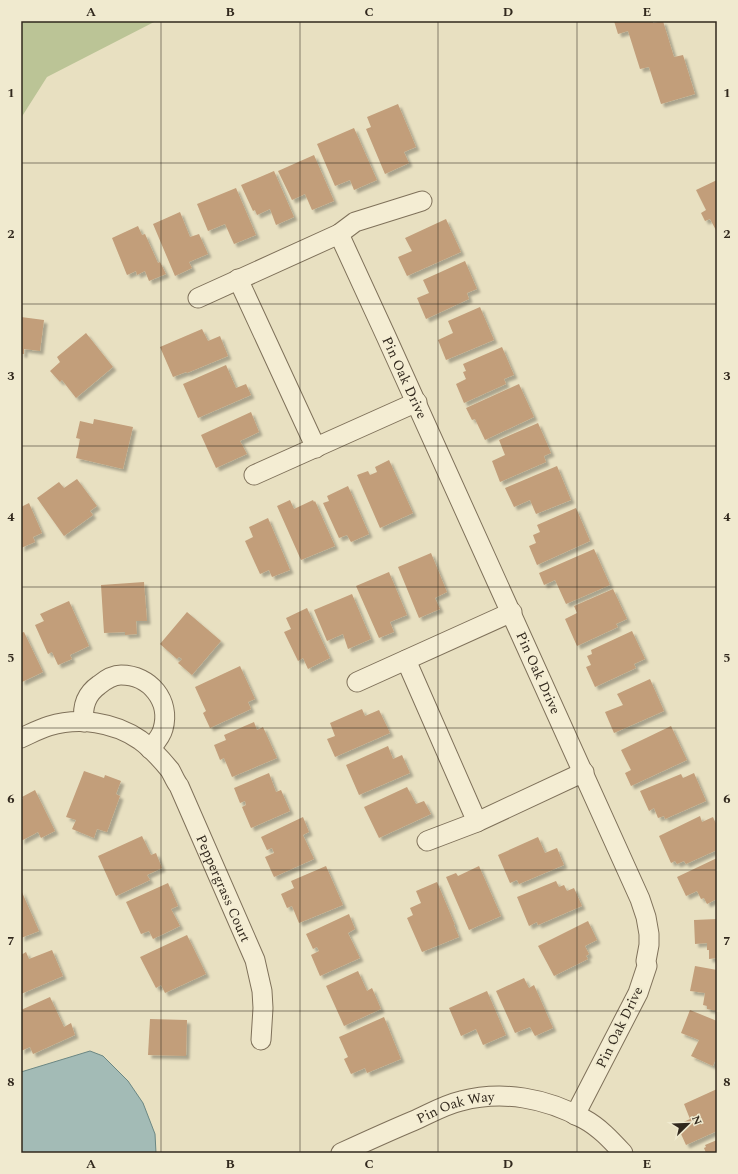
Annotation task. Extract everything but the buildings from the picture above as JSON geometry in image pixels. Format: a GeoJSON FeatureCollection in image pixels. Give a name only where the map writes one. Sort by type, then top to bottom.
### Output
{"type":"FeatureCollection","features":[{"type":"Feature","properties":{"kind":"street"},"geometry":{"type":"LineString","coordinates":[[198,298],[339,234],[356,222],[422,201]]}},
{"type":"Feature","properties":{"kind":"street","name":"Pin Oak Drive"},"geometry":{"type":"LineString","coordinates":[[339,234],[417,402],[584,772],[640,899],[646,917],[649,945],[646,961],[647,966],[638,993],[575,1115]]}},
{"type":"Feature","properties":{"kind":"street"},"geometry":{"type":"LineString","coordinates":[[238,279],[316,448]]}},
{"type":"Feature","properties":{"kind":"street"},"geometry":{"type":"LineString","coordinates":[[254,475],[417,402]]}},
{"type":"Feature","properties":{"kind":"street"},"geometry":{"type":"LineString","coordinates":[[357,682],[512,612]]}},
{"type":"Feature","properties":{"kind":"street"},"geometry":{"type":"LineString","coordinates":[[406,660],[477,822]]}},
{"type":"Feature","properties":{"kind":"street"},"geometry":{"type":"LineString","coordinates":[[84,722],[84,703],[92,689],[106,680],[120,675],[133,677],[147,682],[161,699],[165,720],[163,730],[158,740],[150,749]]}},
{"type":"Feature","properties":{"kind":"street","name":"Peppergrass Court"},"geometry":{"type":"LineString","coordinates":[[21,738],[50,726],[68,722],[101,724],[118,728],[140,741],[159,757],[170,771],[178,786],[254,960],[262,991],[263,1008],[261,1040]]}},
{"type":"Feature","properties":{"kind":"street"},"geometry":{"type":"LineString","coordinates":[[427,841],[477,822],[584,772]]}},
{"type":"Feature","properties":{"kind":"street","name":"Pin Oak Way"},"geometry":{"type":"LineString","coordinates":[[341,1153],[450,1104],[485,1096],[532,1098],[563,1108],[585,1119],[610,1139],[623,1153]]}},
{"type":"Feature","properties":{"kind":"green space"},"geometry":{"type":"Polygon","coordinates":[[[21,21],[156,21],[47,77],[21,118],[21,21]]]}},
{"type":"Feature","properties":{"kind":"water"},"geometry":{"type":"Polygon","coordinates":[[[90,1051],[103,1056],[128,1081],[143,1103],[155,1134],[156,1153],[21,1153],[21,1072],[90,1051]]]}}]}
